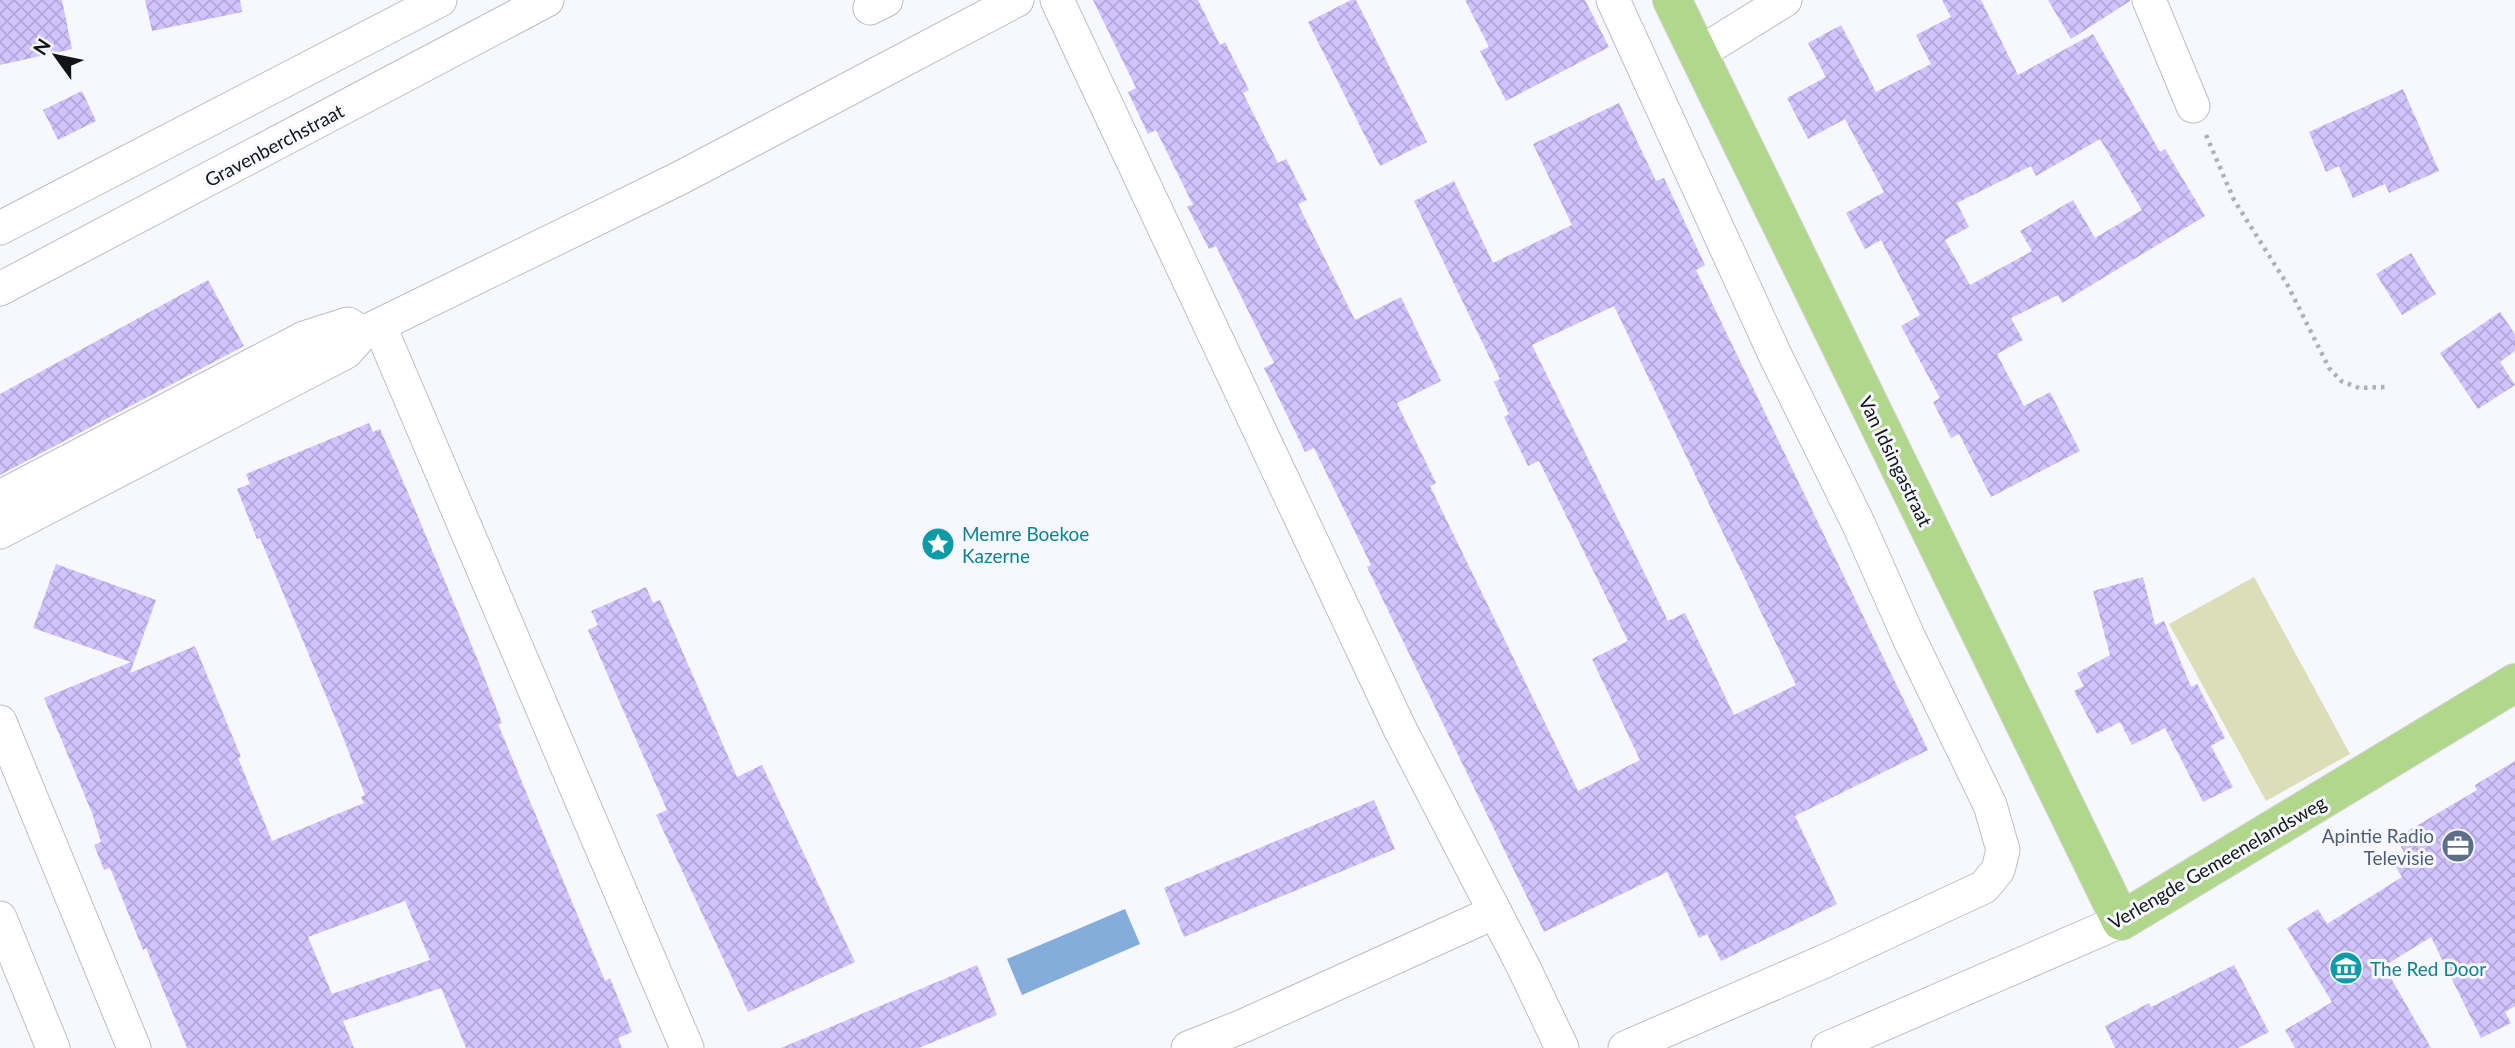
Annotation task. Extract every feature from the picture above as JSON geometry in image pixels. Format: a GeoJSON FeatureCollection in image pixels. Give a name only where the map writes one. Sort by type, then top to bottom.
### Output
{"type":"FeatureCollection","features":[{"type":"Feature","properties":{"kind":"main road","name":"Van Idsingastraat"},"geometry":{"type":"LineString","coordinates":[[1672,0],[2121,921]]}},
{"type":"Feature","properties":{"kind":"main road","name":"Verlengde Gemeenelandsweg"},"geometry":{"type":"LineString","coordinates":[[2121,921],[2515,682]]}},
{"type":"Feature","properties":{"kind":"street"},"geometry":{"type":"LineString","coordinates":[[0,228],[440,0]]}},
{"type":"Feature","properties":{"kind":"street","name":"Gravenberchstraat"},"geometry":{"type":"LineString","coordinates":[[0,289],[547,0]]}},
{"type":"Feature","properties":{"kind":"street"},"geometry":{"type":"LineString","coordinates":[[0,532],[346,352],[371,330],[678,178],[1017,0]]}},
{"type":"Feature","properties":{"kind":"street"},"geometry":{"type":"LineString","coordinates":[[1057,0],[1401,729],[1562,1048]]}},
{"type":"Feature","properties":{"kind":"street"},"geometry":{"type":"LineString","coordinates":[[1613,0],[1776,357],[1859,525],[1914,649],[1990,805],[2003,850],[1998,870],[1984,887],[1825,961],[1625,1048]]}},
{"type":"Feature","properties":{"kind":"street"},"geometry":{"type":"LineString","coordinates":[[1698,54],[1785,0]]}},
{"type":"Feature","properties":{"kind":"street"},"geometry":{"type":"LineString","coordinates":[[2149,0],[2193,106]]}},
{"type":"Feature","properties":{"kind":"street"},"geometry":{"type":"LineString","coordinates":[[0,497],[304,338],[348,324],[371,330]]}},
{"type":"Feature","properties":{"kind":"street"},"geometry":{"type":"LineString","coordinates":[[371,330],[687,1048]]}},
{"type":"Feature","properties":{"kind":"street"},"geometry":{"type":"LineString","coordinates":[[0,722],[134,1048]]}},
{"type":"Feature","properties":{"kind":"street"},"geometry":{"type":"LineString","coordinates":[[1188,1048],[1243,1026],[1495,912]]}},
{"type":"Feature","properties":{"kind":"street"},"geometry":{"type":"LineString","coordinates":[[0,918],[53,1048]]}},
{"type":"Feature","properties":{"kind":"street","name":"Verlengde Gemeenelandsweg"},"geometry":{"type":"LineString","coordinates":[[1828,1048],[2121,921]]}},
{"type":"Feature","properties":{"kind":"path"},"geometry":{"type":"LineString","coordinates":[[2193,106],[2234,200],[2287,284],[2329,368],[2341,382],[2359,388],[2386,387]]}},
{"type":"Feature","properties":{"kind":"green space"},"geometry":{"type":"Polygon","coordinates":[[[2254,577],[2350,754],[2266,801],[2169,624],[2254,577]]]}},
{"type":"Feature","properties":{"kind":"water"},"geometry":{"type":"Polygon","coordinates":[[[1125,909],[1140,944],[1022,995],[1007,959],[1125,909]]]}},
{"type":"Feature","properties":{"kind":"building"},"geometry":{"type":"Polygon","coordinates":[[[0,0],[62,0],[72,49],[0,65],[0,0]]]}},
{"type":"Feature","properties":{"kind":"building"},"geometry":{"type":"Polygon","coordinates":[[[145,0],[240,0],[242,12],[152,31],[145,0]]]}},
{"type":"Feature","properties":{"kind":"building"},"geometry":{"type":"Polygon","coordinates":[[[1093,0],[1198,0],[1220,45],[1225,42],[1249,90],[1243,93],[1278,163],[1286,159],[1307,200],[1298,204],[1355,320],[1401,297],[1441,381],[1397,403],[1436,483],[1430,486],[1578,791],[1640,760],[1592,659],[1628,641],[1539,461],[1528,466],[1504,417],[1509,414],[1494,382],[1500,379],[1414,201],[1454,181],[1493,263],[1572,225],[1533,144],[1619,103],[1656,181],[1664,178],[1705,265],[1696,270],[1928,750],[1795,816],[1837,904],[1721,961],[1707,934],[1699,938],[1667,872],[1544,932],[1367,567],[1371,565],[1314,448],[1305,452],[1264,368],[1274,363],[1216,246],[1209,249],[1187,206],[1193,205],[1156,130],[1148,134],[1128,92],[1136,88],[1093,0]],[[1614,306],[1532,345],[1668,621],[1685,613],[1734,715],[1796,685],[1614,306]]]}},
{"type":"Feature","properties":{"kind":"building"},"geometry":{"type":"Polygon","coordinates":[[[1356,0],[1427,142],[1380,166],[1308,22],[1356,0]]]}},
{"type":"Feature","properties":{"kind":"building"},"geometry":{"type":"Polygon","coordinates":[[[1465,0],[1585,0],[1609,47],[1506,101],[1480,51],[1489,47],[1465,0]]]}},
{"type":"Feature","properties":{"kind":"building"},"geometry":{"type":"Polygon","coordinates":[[[1942,0],[1981,0],[2018,75],[2093,34],[2160,152],[2165,149],[2205,216],[2062,303],[2058,295],[2011,318],[2023,340],[1997,354],[2024,406],[2050,392],[2080,451],[1991,497],[1959,434],[1951,438],[1933,402],[1940,398],[1901,326],[1920,315],[1881,240],[1865,249],[1846,213],[1884,192],[1845,119],[1808,139],[1787,98],[1826,77],[1808,43],[1841,25],[1876,92],[1931,64],[1916,35],[1951,17],[1942,0]],[[2100,139],[2036,176],[2031,166],[1957,203],[1969,227],[1945,240],[1970,285],[2032,251],[2020,231],[2073,200],[2095,238],[2142,210],[2100,139]]]}},
{"type":"Feature","properties":{"kind":"building"},"geometry":{"type":"Polygon","coordinates":[[[2048,0],[2130,0],[2130,1],[2071,39],[2048,0]]]}},
{"type":"Feature","properties":{"kind":"building"},"geometry":{"type":"Polygon","coordinates":[[[2403,89],[2439,171],[2389,193],[2385,184],[2353,198],[2339,166],[2326,172],[2309,132],[2403,89]]]}},
{"type":"Feature","properties":{"kind":"building"},"geometry":{"type":"Polygon","coordinates":[[[82,91],[96,121],[58,140],[43,110],[82,91]]]}},
{"type":"Feature","properties":{"kind":"building"},"geometry":{"type":"Polygon","coordinates":[[[2411,253],[2436,294],[2402,315],[2376,274],[2411,253]]]}},
{"type":"Feature","properties":{"kind":"building"},"geometry":{"type":"Polygon","coordinates":[[[208,280],[244,346],[0,475],[0,394],[208,280]]]}},
{"type":"Feature","properties":{"kind":"building"},"geometry":{"type":"Polygon","coordinates":[[[2500,312],[2515,334],[2515,351],[2500,362],[2515,385],[2478,409],[2440,353],[2500,312]]]}},
{"type":"Feature","properties":{"kind":"building"},"geometry":{"type":"Polygon","coordinates":[[[369,423],[373,432],[380,429],[479,663],[502,723],[498,724],[605,981],[610,978],[632,1032],[618,1038],[622,1048],[466,1048],[441,988],[343,1021],[354,1048],[187,1048],[110,868],[104,870],[94,845],[101,842],[92,813],[44,698],[131,662],[33,628],[56,564],[156,600],[130,673],[195,646],[272,841],[364,803],[361,797],[365,795],[341,732],[237,489],[250,484],[246,474],[369,423]],[[405,901],[308,937],[332,994],[430,960],[405,901]]]}},
{"type":"Feature","properties":{"kind":"building"},"geometry":{"type":"Polygon","coordinates":[[[2143,577],[2155,625],[2164,621],[2191,687],[2197,684],[2225,738],[2211,746],[2233,787],[2203,802],[2165,728],[2132,745],[2120,722],[2097,734],[2074,691],[2084,686],[2077,673],[2110,655],[2093,591],[2143,577]]]}},
{"type":"Feature","properties":{"kind":"building"},"geometry":{"type":"Polygon","coordinates":[[[646,587],[653,603],[660,600],[737,777],[762,765],[855,962],[748,1012],[656,815],[667,810],[588,630],[598,625],[591,611],[646,587]]]}},
{"type":"Feature","properties":{"kind":"building"},"geometry":{"type":"Polygon","coordinates":[[[2515,761],[2515,1006],[2505,1012],[2511,1023],[2481,1038],[2431,937],[2384,966],[2431,1048],[2295,1048],[2285,1030],[2332,1002],[2287,928],[2318,909],[2327,924],[2402,877],[2393,862],[2405,854],[2396,838],[2477,790],[2475,785],[2515,761]]]}},
{"type":"Feature","properties":{"kind":"building"},"geometry":{"type":"Polygon","coordinates":[[[1374,800],[1395,849],[1184,937],[1164,888],[1374,800]]]}},
{"type":"Feature","properties":{"kind":"building"},"geometry":{"type":"Polygon","coordinates":[[[977,965],[997,1015],[919,1048],[781,1048],[977,965]]]}},
{"type":"Feature","properties":{"kind":"building"},"geometry":{"type":"Polygon","coordinates":[[[2234,965],[2269,1032],[2238,1048],[2115,1048],[2105,1026],[2149,1003],[2151,1007],[2234,965]]]}},
{"type":"Feature","properties":{"kind":"place","name":"Memre Boekoe Kazerne"},"geometry":{"type":"Point","coordinates":[938,544]}},
{"type":"Feature","properties":{"kind":"place","name":"Apintie Radio Televisie"},"geometry":{"type":"Point","coordinates":[2458,846]}},
{"type":"Feature","properties":{"kind":"place","name":"The Red Door"},"geometry":{"type":"Point","coordinates":[2346,968]}}]}
